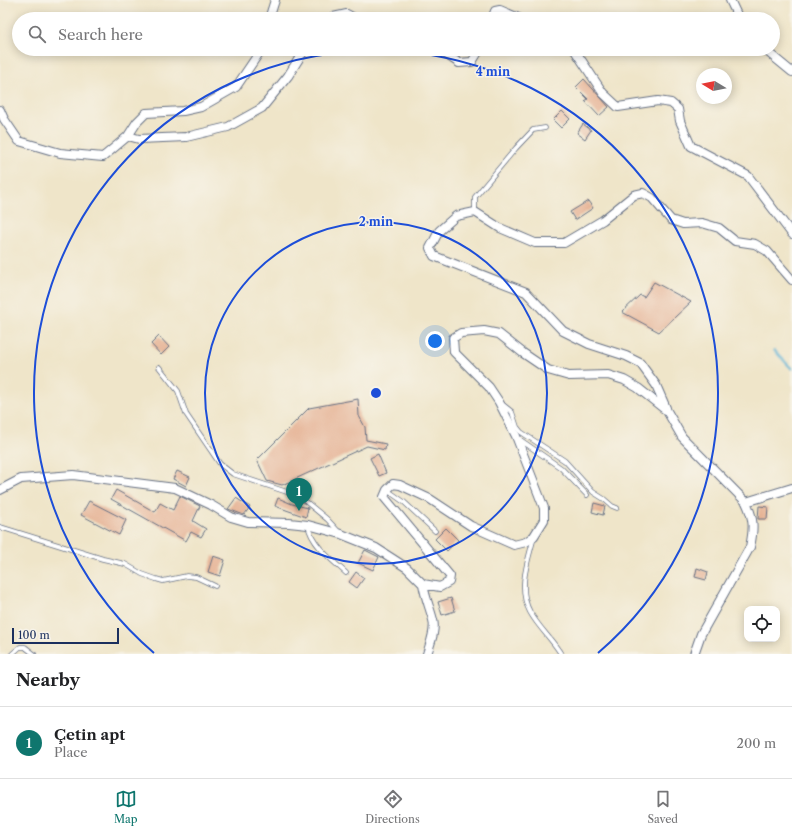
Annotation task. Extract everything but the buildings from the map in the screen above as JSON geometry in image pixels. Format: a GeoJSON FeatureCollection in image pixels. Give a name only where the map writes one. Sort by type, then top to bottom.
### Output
{"type":"FeatureCollection","features":[{"type":"Feature","properties":{"kind":"street"},"geometry":{"type":"LineString","coordinates":[[271,12],[275,0]]}},
{"type":"Feature","properties":{"kind":"street"},"geometry":{"type":"LineString","coordinates":[[730,0],[736,12]]}},
{"type":"Feature","properties":{"kind":"street"},"geometry":{"type":"LineString","coordinates":[[495,12],[500,10],[505,12]]}},
{"type":"Feature","properties":{"kind":"street"},"geometry":{"type":"LineString","coordinates":[[0,110],[4,120],[19,141],[60,153],[104,157],[128,136],[137,122],[146,113],[183,111],[201,107],[236,87],[257,56]]}},
{"type":"Feature","properties":{"kind":"street"},"geometry":{"type":"LineString","coordinates":[[128,136],[138,139],[186,137],[228,127],[262,108],[288,76],[301,56]]}},
{"type":"Feature","properties":{"kind":"street"},"geometry":{"type":"LineString","coordinates":[[448,56],[459,63],[472,62],[476,56]]}},
{"type":"Feature","properties":{"kind":"street"},"geometry":{"type":"LineString","coordinates":[[579,56],[603,93],[618,107],[658,101],[671,103],[678,109],[680,121],[691,146],[748,176],[792,234]]}},
{"type":"Feature","properties":{"kind":"street"},"geometry":{"type":"LineString","coordinates":[[773,56],[792,72]]}},
{"type":"Feature","properties":{"kind":"street"},"geometry":{"type":"LineString","coordinates":[[694,654],[701,634],[750,547],[754,532],[752,515],[746,502],[682,437],[667,411],[656,385],[640,363],[626,356],[589,344],[563,331],[526,292],[434,256],[430,248],[439,231],[456,216],[475,212],[500,228],[535,243],[564,244],[603,220],[634,195],[643,193],[652,198],[671,220],[683,224],[702,223],[719,228],[735,241],[755,244],[767,251],[792,280]]}},
{"type":"Feature","properties":{"kind":"street"},"geometry":{"type":"LineString","coordinates":[[0,490],[21,480],[73,475],[175,488],[211,505],[231,517],[248,522],[308,525],[341,534],[376,548],[407,568],[423,584],[440,587],[449,582],[450,576],[384,497],[392,484],[400,485],[430,499],[471,526],[514,545],[526,542],[534,536],[544,520],[544,508],[516,436],[499,402],[489,387],[454,352],[453,338],[461,332],[484,331],[499,334],[548,370],[569,376],[608,375],[624,380],[638,388],[667,411]]}},
{"type":"Feature","properties":{"kind":"street"},"geometry":{"type":"LineString","coordinates":[[746,502],[792,488]]}},
{"type":"Feature","properties":{"kind":"street"},"geometry":{"type":"LineString","coordinates":[[423,584],[424,593],[434,621],[432,639],[427,654]]}},
{"type":"Feature","properties":{"kind":"lane"},"geometry":{"type":"LineString","coordinates":[[475,212],[475,197],[533,130],[545,128]]}},
{"type":"Feature","properties":{"kind":"lane"},"geometry":{"type":"LineString","coordinates":[[159,367],[178,392],[186,414],[220,464],[233,474],[299,496],[327,519],[341,534]]}},
{"type":"Feature","properties":{"kind":"lane"},"geometry":{"type":"LineString","coordinates":[[499,402],[512,412],[517,427],[521,432],[565,461],[593,492],[617,508]]}},
{"type":"Feature","properties":{"kind":"lane"},"geometry":{"type":"LineString","coordinates":[[516,436],[561,468],[587,495]]}},
{"type":"Feature","properties":{"kind":"lane"},"geometry":{"type":"LineString","coordinates":[[387,490],[404,502],[435,531]]}},
{"type":"Feature","properties":{"kind":"lane"},"geometry":{"type":"LineString","coordinates":[[308,525],[309,532],[324,553],[346,573]]}},
{"type":"Feature","properties":{"kind":"lane"},"geometry":{"type":"LineString","coordinates":[[0,528],[103,559],[125,564],[163,581],[187,576],[196,577],[215,586]]}},
{"type":"Feature","properties":{"kind":"lane"},"geometry":{"type":"LineString","coordinates":[[534,536],[525,577],[524,596],[530,612],[561,654]]}},
{"type":"Feature","properties":{"kind":"lane"},"geometry":{"type":"LineString","coordinates":[[12,654],[20,647],[25,648],[34,654]]}},
{"type":"Feature","properties":{"kind":"waterway"},"geometry":{"type":"LineString","coordinates":[[774,350],[792,369]]}},
{"type":"Feature","properties":{"kind":"place","name":"Çetin apt"},"geometry":{"type":"Point","coordinates":[299,511]}}]}
